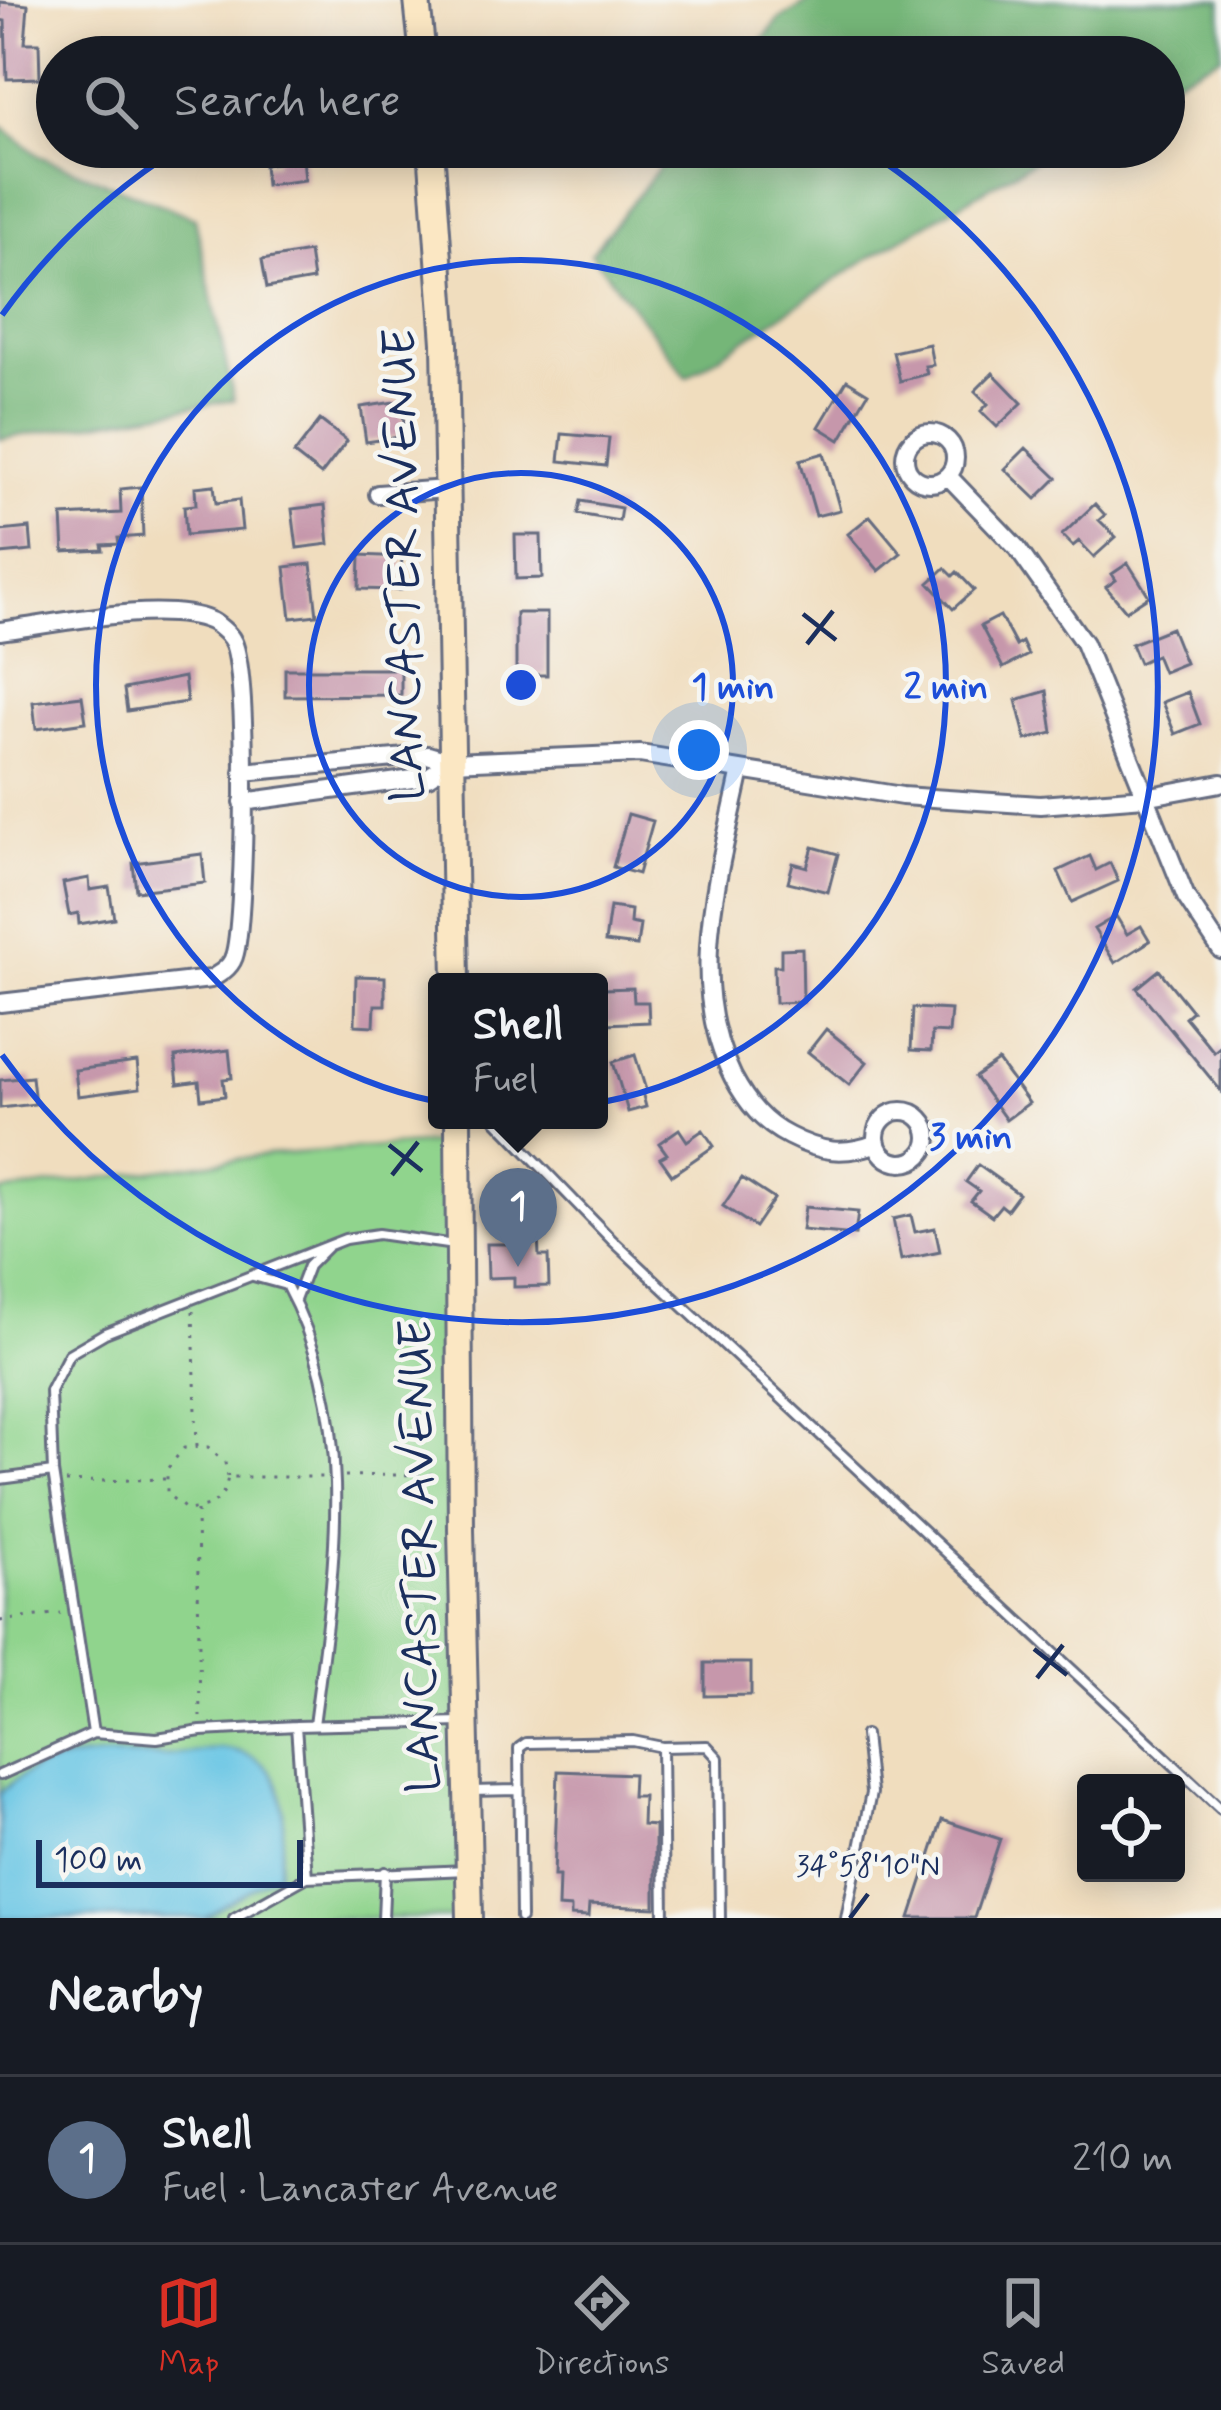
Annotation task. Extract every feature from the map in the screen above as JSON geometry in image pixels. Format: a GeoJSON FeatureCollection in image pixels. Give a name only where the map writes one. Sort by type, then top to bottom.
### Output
{"type":"FeatureCollection","features":[{"type":"Feature","properties":{"kind":"main road"},"geometry":{"type":"LineString","coordinates":[[417,0],[420,36]]}},
{"type":"Feature","properties":{"kind":"main road","name":"LANCASTER AVENUE"},"geometry":{"type":"LineString","coordinates":[[432,168],[445,343],[456,973]]}},
{"type":"Feature","properties":{"kind":"main road","name":"LANCASTER AVENUE"},"geometry":{"type":"LineString","coordinates":[[458,1129],[470,1918]]}},
{"type":"Feature","properties":{"kind":"street"},"geometry":{"type":"LineString","coordinates":[[948,476],[1017,548],[1084,643],[1186,897],[1221,950]]}},
{"type":"Feature","properties":{"kind":"street"},"geometry":{"type":"LineString","coordinates":[[378,494],[446,489]]}},
{"type":"Feature","properties":{"kind":"street"},"geometry":{"type":"LineString","coordinates":[[0,631],[154,612],[213,622],[233,640],[243,683],[238,932],[236,952],[226,970],[211,979],[0,1003]]}},
{"type":"Feature","properties":{"kind":"street"},"geometry":{"type":"LineString","coordinates":[[243,772],[428,755],[451,761],[640,754],[902,796],[1040,805],[1145,797],[1221,784]]}},
{"type":"Feature","properties":{"kind":"street"},"geometry":{"type":"LineString","coordinates":[[243,802],[428,777],[451,761]]}},
{"type":"Feature","properties":{"kind":"street"},"geometry":{"type":"LineString","coordinates":[[741,770],[706,966],[708,1003],[719,1049],[743,1096],[769,1125],[819,1151],[857,1150],[877,1143]]}},
{"type":"Feature","properties":{"kind":"lane"},"geometry":{"type":"LineString","coordinates":[[505,1129],[612,1240],[1221,1809]]}},
{"type":"Feature","properties":{"kind":"lane"},"geometry":{"type":"LineString","coordinates":[[93,1733],[54,1478],[50,1390],[69,1354],[105,1333],[328,1245],[378,1234],[458,1246]]}},
{"type":"Feature","properties":{"kind":"lane"},"geometry":{"type":"LineString","coordinates":[[295,1301],[308,1266],[328,1245]]}},
{"type":"Feature","properties":{"kind":"lane"},"geometry":{"type":"LineString","coordinates":[[252,1275],[286,1285],[329,1398],[338,1477],[332,1582],[314,1725]]}},
{"type":"Feature","properties":{"kind":"lane"},"geometry":{"type":"LineString","coordinates":[[0,1479],[54,1478]]}},
{"type":"Feature","properties":{"kind":"lane"},"geometry":{"type":"LineString","coordinates":[[0,1775],[93,1733],[158,1738],[314,1725],[466,1722]]}},
{"type":"Feature","properties":{"kind":"lane"},"geometry":{"type":"LineString","coordinates":[[296,1726],[307,1876]]}},
{"type":"Feature","properties":{"kind":"lane"},"geometry":{"type":"LineString","coordinates":[[845,1918],[872,1793],[865,1735]]}},
{"type":"Feature","properties":{"kind":"lane"},"geometry":{"type":"LineString","coordinates":[[521,1918],[519,1748],[526,1743],[633,1741],[662,1747],[707,1746],[718,1758],[721,1918]]}},
{"type":"Feature","properties":{"kind":"lane"},"geometry":{"type":"LineString","coordinates":[[662,1747],[664,1918]]}},
{"type":"Feature","properties":{"kind":"lane"},"geometry":{"type":"LineString","coordinates":[[467,1791],[517,1790]]}},
{"type":"Feature","properties":{"kind":"lane"},"geometry":{"type":"LineString","coordinates":[[234,1918],[307,1876],[470,1870]]}},
{"type":"Feature","properties":{"kind":"lane"},"geometry":{"type":"LineString","coordinates":[[383,1918],[385,1871]]}},
{"type":"Feature","properties":{"kind":"path"},"geometry":{"type":"LineString","coordinates":[[192,1299],[197,1448]]}},
{"type":"Feature","properties":{"kind":"path"},"geometry":{"type":"LineString","coordinates":[[208,1447],[225,1463],[228,1477],[224,1495],[211,1508],[187,1510],[167,1494],[166,1469],[184,1448],[197,1448],[208,1447]]}},
{"type":"Feature","properties":{"kind":"path"},"geometry":{"type":"LineString","coordinates":[[228,1477],[439,1474]]}},
{"type":"Feature","properties":{"kind":"path"},"geometry":{"type":"LineString","coordinates":[[54,1478],[166,1479]]}},
{"type":"Feature","properties":{"kind":"path"},"geometry":{"type":"LineString","coordinates":[[197,1509],[201,1731]]}},
{"type":"Feature","properties":{"kind":"path"},"geometry":{"type":"LineString","coordinates":[[0,1621],[75,1611]]}},
{"type":"Feature","properties":{"kind":"green space"},"geometry":{"type":"Polygon","coordinates":[[[811,0],[1221,0],[1221,56],[1185,74],[1185,36],[766,36],[779,20],[811,0]]]}},
{"type":"Feature","properties":{"kind":"green space"},"geometry":{"type":"Polygon","coordinates":[[[0,125],[36,154],[36,168],[69,168],[195,218],[234,400],[0,439],[0,125]]]}},
{"type":"Feature","properties":{"kind":"green space"},"geometry":{"type":"Polygon","coordinates":[[[659,168],[1021,168],[869,258],[687,377],[591,253],[659,168]]]}},
{"type":"Feature","properties":{"kind":"green space"},"geometry":{"type":"Polygon","coordinates":[[[449,1142],[461,1918],[0,1918],[0,1192],[268,1155],[449,1142]]]}},
{"type":"Feature","properties":{"kind":"water"},"geometry":{"type":"Polygon","coordinates":[[[219,1748],[261,1762],[273,1775],[283,1810],[278,1872],[204,1918],[0,1918],[0,1794],[16,1780],[71,1758],[169,1756],[219,1748]]]}},
{"type":"Feature","properties":{"kind":"building"},"geometry":{"type":"Polygon","coordinates":[[[0,2],[28,5],[25,43],[36,43],[36,78],[7,79],[5,21],[0,20],[0,2]]]}},
{"type":"Feature","properties":{"kind":"building"},"geometry":{"type":"Polygon","coordinates":[[[264,168],[304,168],[305,180],[266,185],[264,168]]]}},
{"type":"Feature","properties":{"kind":"building"},"geometry":{"type":"Polygon","coordinates":[[[309,252],[313,280],[267,288],[262,260],[309,252]]]}},
{"type":"Feature","properties":{"kind":"building"},"geometry":{"type":"Polygon","coordinates":[[[929,344],[933,365],[925,366],[927,374],[900,381],[893,352],[929,344]]]}},
{"type":"Feature","properties":{"kind":"building"},"geometry":{"type":"Polygon","coordinates":[[[993,373],[1022,403],[997,427],[981,411],[988,404],[975,391],[993,373]]]}},
{"type":"Feature","properties":{"kind":"building"},"geometry":{"type":"Polygon","coordinates":[[[847,380],[868,393],[840,440],[819,427],[847,380]]]}},
{"type":"Feature","properties":{"kind":"building"},"geometry":{"type":"Polygon","coordinates":[[[401,401],[406,436],[366,442],[361,407],[401,401]]]}},
{"type":"Feature","properties":{"kind":"building"},"geometry":{"type":"Polygon","coordinates":[[[320,420],[347,441],[321,475],[294,454],[320,420]]]}},
{"type":"Feature","properties":{"kind":"building"},"geometry":{"type":"Polygon","coordinates":[[[562,434],[609,438],[606,466],[559,461],[562,434]]]}},
{"type":"Feature","properties":{"kind":"building"},"geometry":{"type":"Polygon","coordinates":[[[1026,448],[1057,478],[1036,499],[1005,469],[1026,448]]]}},
{"type":"Feature","properties":{"kind":"building"},"geometry":{"type":"Polygon","coordinates":[[[824,453],[840,510],[816,516],[800,460],[824,453]]]}},
{"type":"Feature","properties":{"kind":"building"},"geometry":{"type":"Polygon","coordinates":[[[214,485],[216,503],[239,500],[242,530],[186,535],[184,506],[196,505],[195,487],[214,485]]]}},
{"type":"Feature","properties":{"kind":"building"},"geometry":{"type":"Polygon","coordinates":[[[141,487],[143,536],[118,538],[119,544],[102,545],[103,550],[64,552],[62,516],[121,513],[120,489],[141,487]]]}},
{"type":"Feature","properties":{"kind":"building"},"geometry":{"type":"Polygon","coordinates":[[[581,501],[621,508],[619,521],[578,514],[581,501]]]}},
{"type":"Feature","properties":{"kind":"building"},"geometry":{"type":"Polygon","coordinates":[[[1095,504],[1105,515],[1099,520],[1116,537],[1094,557],[1079,541],[1073,546],[1062,535],[1095,504]]]}},
{"type":"Feature","properties":{"kind":"building"},"geometry":{"type":"Polygon","coordinates":[[[325,505],[329,544],[297,548],[292,509],[325,505]]]}},
{"type":"Feature","properties":{"kind":"building"},"geometry":{"type":"Polygon","coordinates":[[[870,516],[901,553],[879,571],[848,534],[870,516]]]}},
{"type":"Feature","properties":{"kind":"building"},"geometry":{"type":"Polygon","coordinates":[[[30,528],[32,551],[0,554],[0,531],[30,528]]]}},
{"type":"Feature","properties":{"kind":"building"},"geometry":{"type":"Polygon","coordinates":[[[515,535],[541,535],[542,578],[516,579],[515,535]]]}},
{"type":"Feature","properties":{"kind":"building"},"geometry":{"type":"Polygon","coordinates":[[[360,555],[402,557],[400,590],[359,589],[360,555]]]}},
{"type":"Feature","properties":{"kind":"building"},"geometry":{"type":"Polygon","coordinates":[[[1128,563],[1149,596],[1126,611],[1106,587],[1116,580],[1112,574],[1128,563]]]}},
{"type":"Feature","properties":{"kind":"building"},"geometry":{"type":"Polygon","coordinates":[[[311,564],[317,615],[291,618],[285,567],[311,564]]]}},
{"type":"Feature","properties":{"kind":"building"},"geometry":{"type":"Polygon","coordinates":[[[945,568],[953,576],[957,572],[974,590],[953,609],[929,583],[945,568]]]}},
{"type":"Feature","properties":{"kind":"building"},"geometry":{"type":"Polygon","coordinates":[[[516,613],[547,613],[547,675],[516,675],[516,613]]]}},
{"type":"Feature","properties":{"kind":"building"},"geometry":{"type":"Polygon","coordinates":[[[1000,616],[1016,646],[1022,642],[1028,655],[1003,668],[981,626],[1000,616]]]}},
{"type":"Feature","properties":{"kind":"building"},"geometry":{"type":"Polygon","coordinates":[[[1171,628],[1185,663],[1163,672],[1156,655],[1139,663],[1131,644],[1171,628]]]}},
{"type":"Feature","properties":{"kind":"building"},"geometry":{"type":"Polygon","coordinates":[[[285,669],[401,669],[401,695],[285,696],[285,669]]]}},
{"type":"Feature","properties":{"kind":"building"},"geometry":{"type":"Polygon","coordinates":[[[184,677],[187,702],[127,711],[124,689],[184,677]]]}},
{"type":"Feature","properties":{"kind":"building"},"geometry":{"type":"Polygon","coordinates":[[[1047,691],[1053,733],[1026,740],[1016,700],[1047,691]]]}},
{"type":"Feature","properties":{"kind":"building"},"geometry":{"type":"Polygon","coordinates":[[[1188,692],[1200,724],[1175,734],[1162,702],[1188,692]]]}},
{"type":"Feature","properties":{"kind":"building"},"geometry":{"type":"Polygon","coordinates":[[[82,696],[86,722],[36,729],[33,702],[82,696]]]}},
{"type":"Feature","properties":{"kind":"building"},"geometry":{"type":"Polygon","coordinates":[[[628,814],[653,821],[638,874],[613,867],[628,814]]]}},
{"type":"Feature","properties":{"kind":"building"},"geometry":{"type":"Polygon","coordinates":[[[813,847],[838,854],[828,892],[788,882],[793,863],[807,867],[813,847]]]}},
{"type":"Feature","properties":{"kind":"building"},"geometry":{"type":"Polygon","coordinates":[[[202,854],[205,883],[136,891],[133,863],[202,854]]]}},
{"type":"Feature","properties":{"kind":"building"},"geometry":{"type":"Polygon","coordinates":[[[1090,856],[1096,870],[1110,863],[1118,881],[1072,902],[1058,871],[1090,856]]]}},
{"type":"Feature","properties":{"kind":"building"},"geometry":{"type":"Polygon","coordinates":[[[89,878],[90,890],[109,887],[114,918],[79,924],[78,913],[69,915],[63,883],[89,878]]]}},
{"type":"Feature","properties":{"kind":"building"},"geometry":{"type":"Polygon","coordinates":[[[610,907],[631,910],[630,923],[640,925],[637,946],[605,942],[610,907]]]}},
{"type":"Feature","properties":{"kind":"building"},"geometry":{"type":"Polygon","coordinates":[[[1116,916],[1127,934],[1141,926],[1150,941],[1115,963],[1094,929],[1116,916]]]}},
{"type":"Feature","properties":{"kind":"building"},"geometry":{"type":"Polygon","coordinates":[[[802,948],[803,1002],[775,1003],[774,966],[781,966],[781,949],[802,948]]]}},
{"type":"Feature","properties":{"kind":"building"},"geometry":{"type":"Polygon","coordinates":[[[1159,970],[1192,1011],[1185,1017],[1214,1052],[1221,1046],[1221,1091],[1137,988],[1159,970]]]}},
{"type":"Feature","properties":{"kind":"building"},"geometry":{"type":"Polygon","coordinates":[[[356,976],[385,977],[385,1005],[375,1005],[374,1026],[355,1025],[356,976]]]}},
{"type":"Feature","properties":{"kind":"building"},"geometry":{"type":"Polygon","coordinates":[[[633,988],[634,1002],[648,1002],[649,1022],[608,1024],[608,989],[633,988]]]}},
{"type":"Feature","properties":{"kind":"building"},"geometry":{"type":"Polygon","coordinates":[[[913,1008],[951,1010],[949,1033],[932,1032],[931,1051],[911,1050],[913,1008]]]}},
{"type":"Feature","properties":{"kind":"building"},"geometry":{"type":"Polygon","coordinates":[[[826,1029],[867,1062],[849,1085],[808,1052],[826,1029]]]}},
{"type":"Feature","properties":{"kind":"building"},"geometry":{"type":"Polygon","coordinates":[[[229,1050],[232,1078],[223,1079],[225,1096],[201,1099],[199,1081],[178,1084],[175,1057],[229,1050]]]}},
{"type":"Feature","properties":{"kind":"building"},"geometry":{"type":"Polygon","coordinates":[[[635,1055],[646,1107],[628,1112],[613,1062],[635,1055]]]}},
{"type":"Feature","properties":{"kind":"building"},"geometry":{"type":"Polygon","coordinates":[[[998,1061],[1029,1103],[1006,1120],[975,1077],[998,1061]]]}},
{"type":"Feature","properties":{"kind":"building"},"geometry":{"type":"Polygon","coordinates":[[[137,1062],[140,1088],[78,1096],[75,1070],[137,1062]]]}},
{"type":"Feature","properties":{"kind":"building"},"geometry":{"type":"Polygon","coordinates":[[[32,1077],[35,1104],[0,1108],[0,1080],[32,1077]]]}},
{"type":"Feature","properties":{"kind":"building"},"geometry":{"type":"Polygon","coordinates":[[[679,1129],[687,1141],[703,1130],[714,1146],[672,1175],[660,1158],[667,1154],[659,1143],[679,1129]]]}},
{"type":"Feature","properties":{"kind":"building"},"geometry":{"type":"Polygon","coordinates":[[[978,1165],[1019,1194],[1007,1210],[1001,1205],[992,1216],[971,1201],[979,1191],[966,1182],[978,1165]]]}},
{"type":"Feature","properties":{"kind":"building"},"geometry":{"type":"Polygon","coordinates":[[[742,1178],[774,1199],[755,1227],[723,1206],[742,1178]]]}},
{"type":"Feature","properties":{"kind":"building"},"geometry":{"type":"Polygon","coordinates":[[[805,1207],[858,1212],[855,1235],[802,1230],[805,1207]]]}},
{"type":"Feature","properties":{"kind":"building"},"geometry":{"type":"Polygon","coordinates":[[[911,1215],[915,1232],[935,1228],[940,1252],[901,1260],[893,1219],[911,1215]]]}},
{"type":"Feature","properties":{"kind":"building"},"geometry":{"type":"Polygon","coordinates":[[[513,1235],[538,1235],[539,1256],[548,1256],[549,1286],[514,1287],[514,1277],[488,1278],[487,1244],[513,1244],[513,1235]]]}},
{"type":"Feature","properties":{"kind":"building"},"geometry":{"type":"Polygon","coordinates":[[[705,1663],[751,1663],[751,1695],[705,1696],[705,1663]]]}},
{"type":"Feature","properties":{"kind":"building"},"geometry":{"type":"Polygon","coordinates":[[[558,1771],[633,1774],[632,1796],[643,1796],[642,1825],[655,1826],[655,1908],[589,1905],[588,1917],[571,1916],[571,1908],[558,1907],[559,1876],[554,1876],[558,1771]]]}},
{"type":"Feature","properties":{"kind":"building"},"geometry":{"type":"Polygon","coordinates":[[[942,1820],[1000,1839],[974,1918],[910,1918],[942,1820]]]}},
{"type":"Feature","properties":{"kind":"place","name":"Shell"},"geometry":{"type":"Point","coordinates":[518,1267]}}]}
